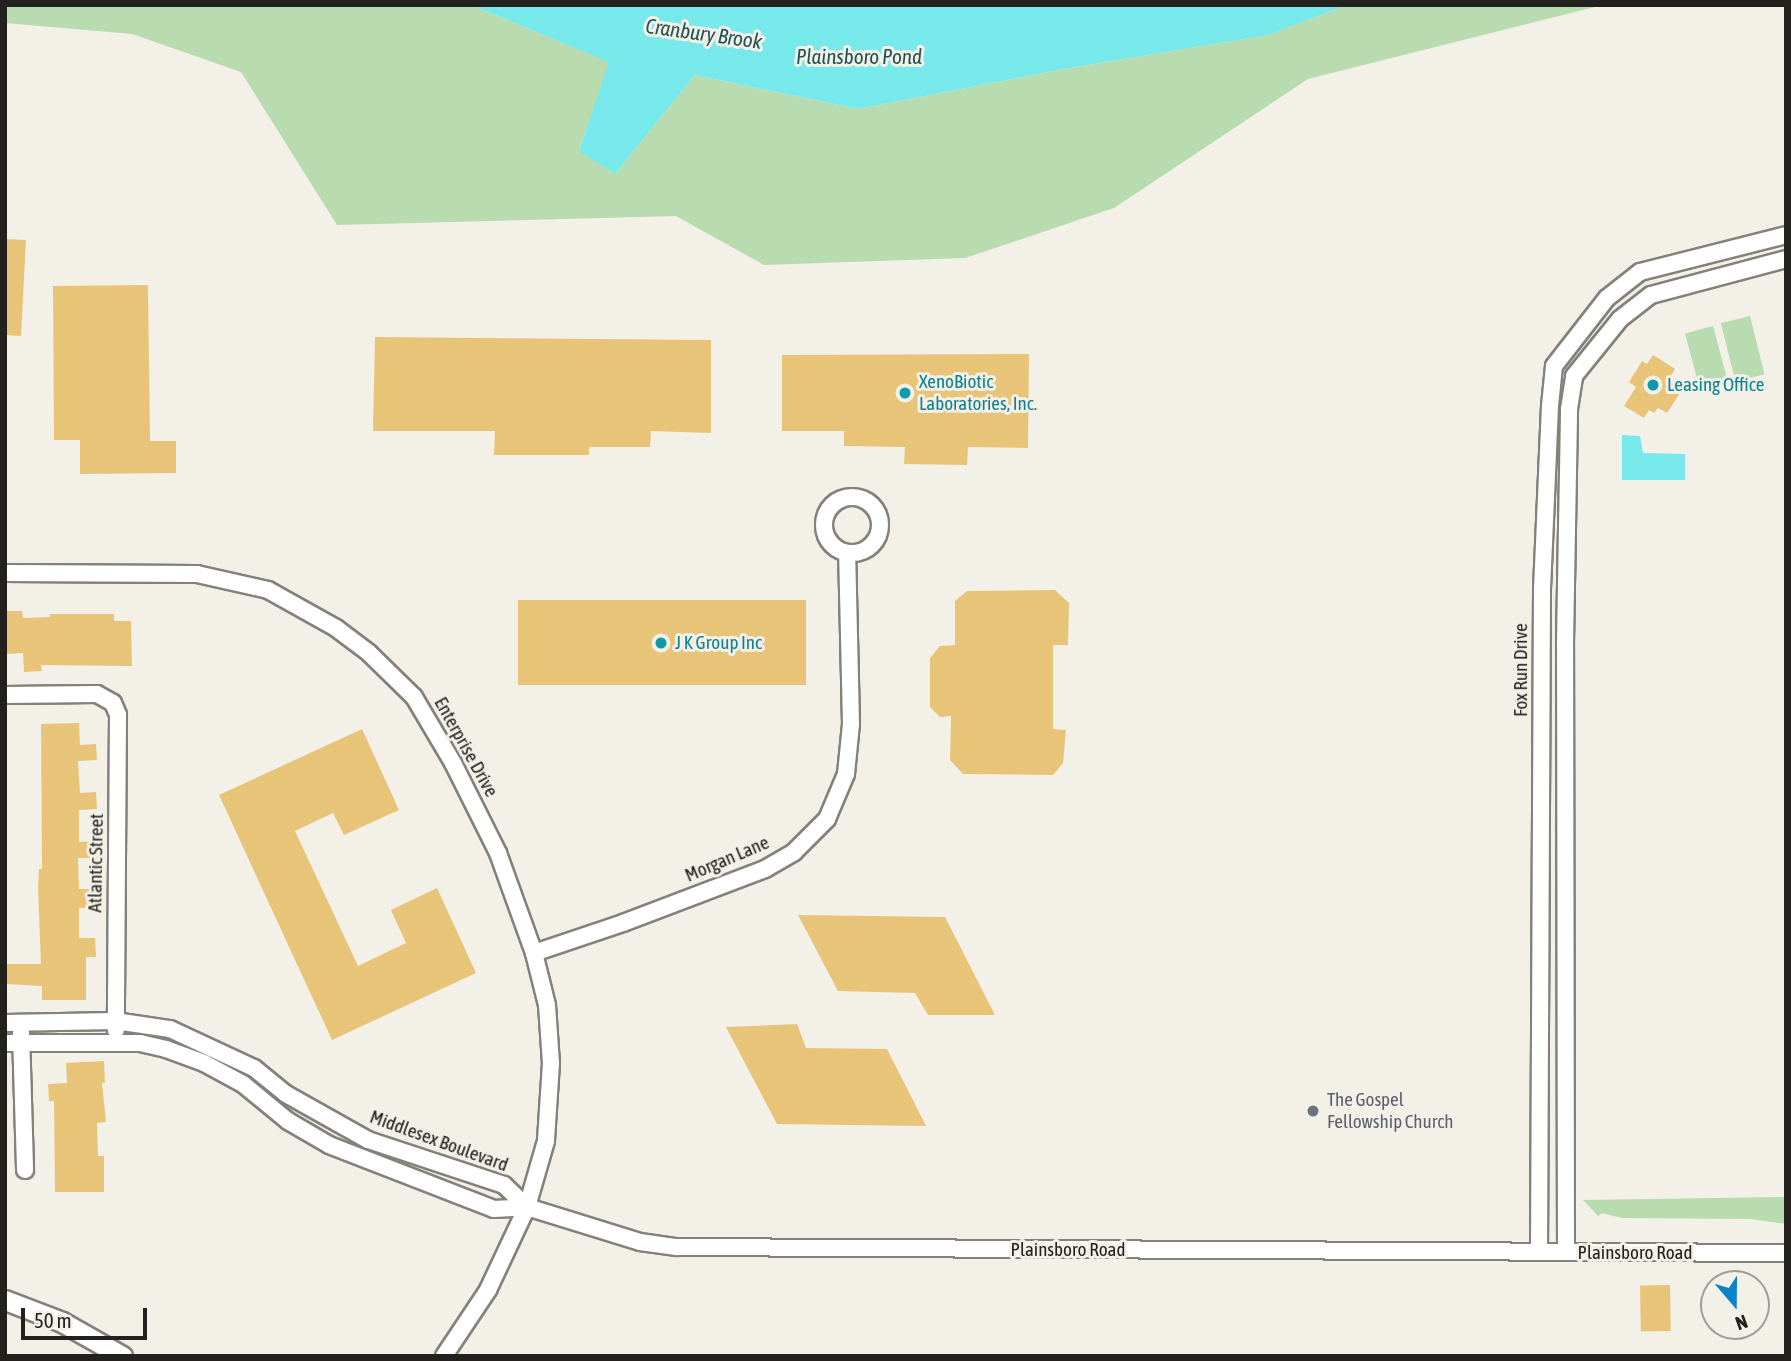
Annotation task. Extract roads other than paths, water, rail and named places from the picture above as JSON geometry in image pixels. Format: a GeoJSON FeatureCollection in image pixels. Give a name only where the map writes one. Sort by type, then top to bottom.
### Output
{"type":"FeatureCollection","features":[{"type":"Feature","properties":{"kind":"street","name":"Fox Run Drive"},"geometry":{"type":"LineString","coordinates":[[1539,1252],[1542,589],[1549,406],[1554,366],[1606,298],[1640,272],[1786,235]]}},
{"type":"Feature","properties":{"kind":"street"},"geometry":{"type":"LineString","coordinates":[[1566,1252],[1566,643],[1569,409],[1574,376],[1620,319],[1651,295],[1786,259]]}},
{"type":"Feature","properties":{"kind":"street","name":"Morgan Lane"},"geometry":{"type":"LineString","coordinates":[[534,953],[623,923],[765,869],[794,852],[827,819],[846,774],[851,724],[847,553]]}},
{"type":"Feature","properties":{"kind":"street","name":"Enterprise Drive"},"geometry":{"type":"LineString","coordinates":[[5,573],[197,574],[268,590],[336,628],[369,653],[414,697],[453,763],[498,853],[534,953],[547,1005],[551,1063],[546,1141],[527,1207]]}},
{"type":"Feature","properties":{"kind":"street","name":"Atlantic Street"},"geometry":{"type":"LineString","coordinates":[[5,695],[97,695],[113,702],[119,728],[116,1043]]}},
{"type":"Feature","properties":{"kind":"street","name":"Middlesex Boulevard"},"geometry":{"type":"LineString","coordinates":[[13,1023],[115,1021],[170,1029],[254,1068],[286,1094],[368,1140],[504,1185],[527,1207]]}},
{"type":"Feature","properties":{"kind":"street"},"geometry":{"type":"LineString","coordinates":[[13,1023],[25,1170]]}},
{"type":"Feature","properties":{"kind":"street"},"geometry":{"type":"LineString","coordinates":[[13,1043],[141,1043],[204,1063],[243,1084],[288,1121],[329,1146],[494,1209],[527,1207],[488,1290],[444,1356]]}},
{"type":"Feature","properties":{"kind":"street","name":"Plainsboro Road"},"geometry":{"type":"LineString","coordinates":[[527,1207],[640,1242],[677,1247],[1786,1253]]}},
{"type":"Feature","properties":{"kind":"street"},"geometry":{"type":"LineString","coordinates":[[5,1300],[62,1322],[122,1356]]}},
{"type":"Feature","properties":{"kind":"water","name":"Plainsboro Pond"},"geometry":{"type":"Polygon","coordinates":[[[471,5],[1347,5],[1268,35],[1064,69],[858,109],[695,75],[615,174],[579,151],[609,62],[471,5]]]}},
{"type":"Feature","properties":{"kind":"water"},"geometry":{"type":"Polygon","coordinates":[[[1622,435],[1640,436],[1643,453],[1685,454],[1685,480],[1622,480],[1622,435]]]}},
{"type":"Feature","properties":{"kind":"place","name":"Leasing Office"},"geometry":{"type":"Point","coordinates":[1653,385]}},
{"type":"Feature","properties":{"kind":"place","name":"XenoBiotic Laboratories, Inc."},"geometry":{"type":"Point","coordinates":[905,393]}},
{"type":"Feature","properties":{"kind":"place","name":"J K Group Inc"},"geometry":{"type":"Point","coordinates":[661,643]}},
{"type":"Feature","properties":{"kind":"place","name":"The Gospel Fellowship Church"},"geometry":{"type":"Point","coordinates":[1313,1111]}},
{"type":"Feature","properties":{"kind":"water label","name":"Cranbury Brook"},"geometry":{"type":"Point","coordinates":[704,33]}}]}
